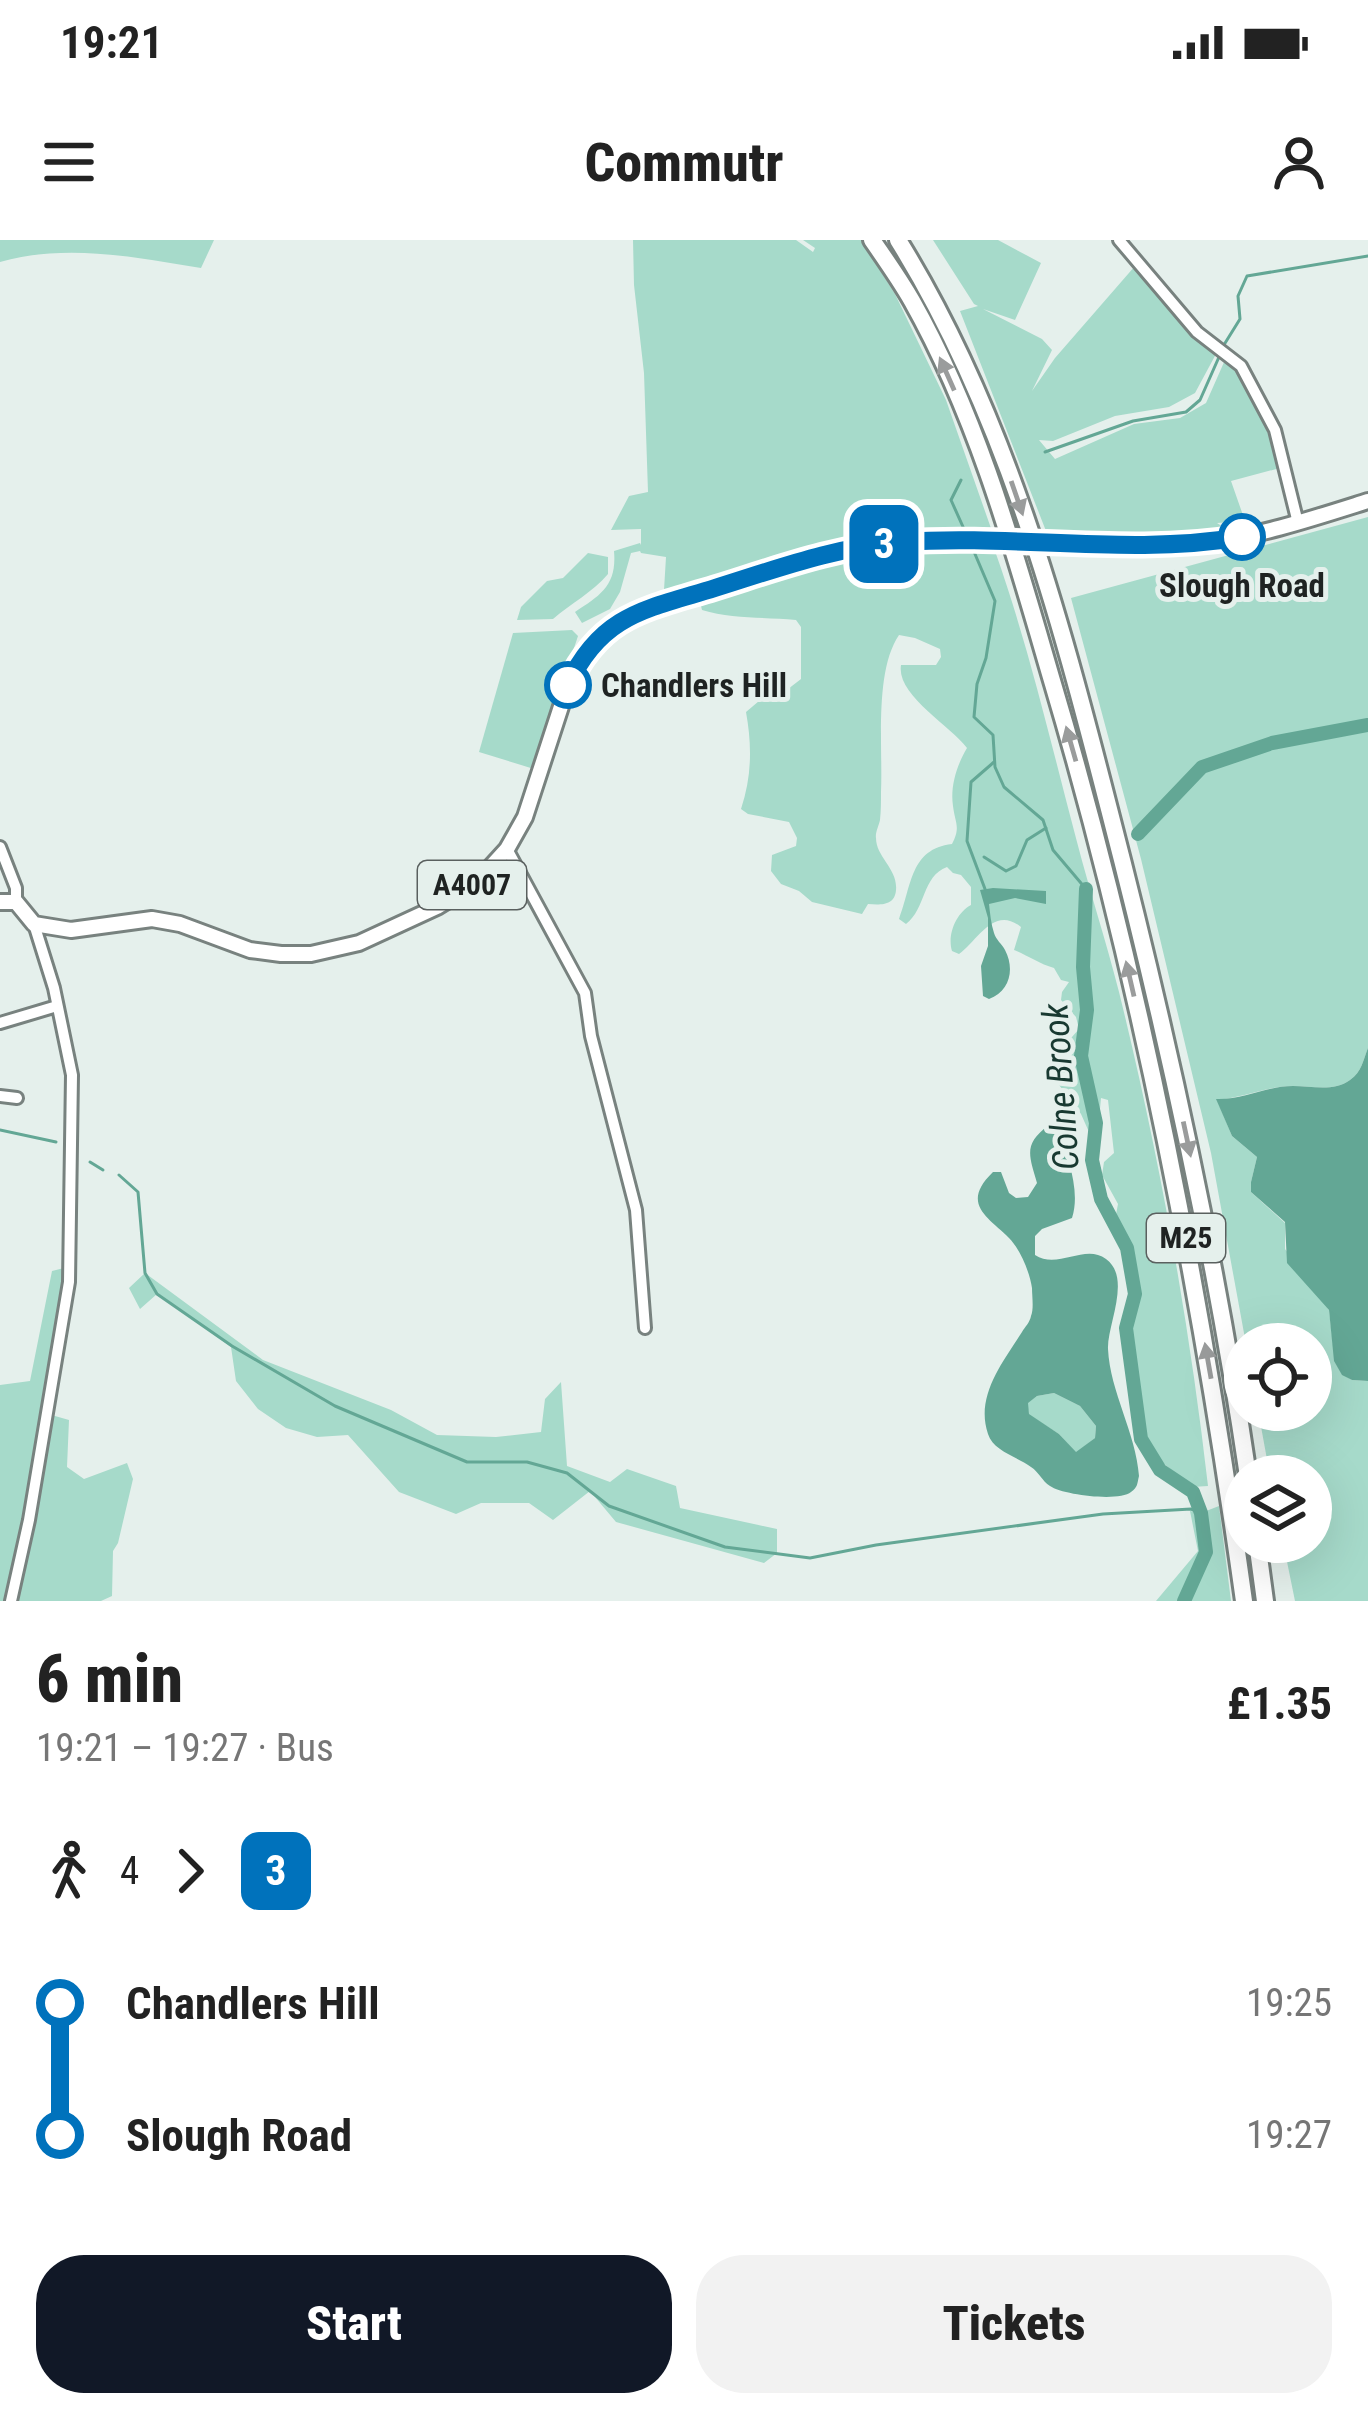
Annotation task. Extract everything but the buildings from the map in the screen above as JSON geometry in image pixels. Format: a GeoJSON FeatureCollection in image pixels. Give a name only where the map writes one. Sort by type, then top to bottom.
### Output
{"type":"FeatureCollection","features":[{"type":"Feature","properties":{"kind":"highway","name":"M25"},"geometry":{"type":"LineString","coordinates":[[872,240],[938,352],[988,473],[1073,752],[1107,879],[1179,1203],[1225,1462],[1244,1601]]}},
{"type":"Feature","properties":{"kind":"highway","name":"M25"},"geometry":{"type":"LineString","coordinates":[[898,240],[930,291],[975,387],[1052,602],[1123,861],[1199,1198],[1243,1455]]}},
{"type":"Feature","properties":{"kind":"highway"},"geometry":{"type":"LineString","coordinates":[[1260,1563],[1265,1601]]}},
{"type":"Feature","properties":{"kind":"main road","name":"A4007"},"geometry":{"type":"LineString","coordinates":[[34,924],[71,930],[152,919],[180,924],[250,950],[281,954],[311,954],[359,943],[476,883],[507,849],[525,817],[581,658],[618,621],[819,555],[899,542],[1204,543],[1250,536],[1368,501]]}},
{"type":"Feature","properties":{"kind":"main road"},"geometry":{"type":"LineString","coordinates":[[8,902],[34,924]]}},
{"type":"Feature","properties":{"kind":"street"},"geometry":{"type":"LineString","coordinates":[[1119,240],[1197,332],[1241,365],[1275,430],[1298,523]]}},
{"type":"Feature","properties":{"kind":"street"},"geometry":{"type":"LineString","coordinates":[[0,847],[16,888],[8,902]]}},
{"type":"Feature","properties":{"kind":"street"},"geometry":{"type":"LineString","coordinates":[[507,849],[585,992],[591,1036],[636,1210],[645,1328]]}},
{"type":"Feature","properties":{"kind":"street"},"geometry":{"type":"LineString","coordinates":[[11,1601],[69,1282],[72,1075],[34,924]]}},
{"type":"Feature","properties":{"kind":"street"},"geometry":{"type":"LineString","coordinates":[[0,1023],[57,1006]]}},
{"type":"Feature","properties":{"kind":"street"},"geometry":{"type":"LineString","coordinates":[[0,1096],[17,1098]]}},
{"type":"Feature","properties":{"kind":"shaded area"},"geometry":{"type":"Polygon","coordinates":[[[0,240],[214,240],[201,268],[75,253],[0,262],[0,240]]]}},
{"type":"Feature","properties":{"kind":"shaded area"},"geometry":{"type":"Polygon","coordinates":[[[633,240],[796,240],[813,252],[815,248],[803,240],[861,240],[895,294],[946,400],[993,534],[938,532],[841,544],[666,598],[666,557],[640,551],[631,553],[610,609],[582,623],[575,612],[610,581],[614,551],[641,545],[641,529],[611,530],[629,496],[648,492],[633,240]]]}},
{"type":"Feature","properties":{"kind":"shaded area"},"geometry":{"type":"Polygon","coordinates":[[[933,240],[998,240],[1041,263],[1015,320],[983,309],[1042,339],[1052,350],[1032,391],[1135,266],[1187,330],[1216,354],[1195,393],[1169,407],[1115,416],[1053,441],[1039,440],[1055,459],[1134,424],[1180,418],[1206,403],[1225,360],[1253,395],[1280,468],[1231,481],[1245,521],[1217,523],[1231,532],[1175,538],[1046,531],[960,311],[978,306],[933,240]]]}},
{"type":"Feature","properties":{"kind":"shaded area"},"geometry":{"type":"Polygon","coordinates":[[[1368,517],[1368,1048],[1357,1073],[1344,1084],[1284,1087],[1217,1100],[1232,1136],[1257,1157],[1251,1192],[1285,1223],[1285,1249],[1329,1310],[1330,1323],[1242,1323],[1211,1153],[1141,859],[1071,598],[1368,517]]]}},
{"type":"Feature","properties":{"kind":"shaded area"},"geometry":{"type":"Polygon","coordinates":[[[950,547],[995,551],[1029,659],[1147,1114],[1182,1299],[1208,1486],[1192,1487],[1157,1458],[1144,1434],[1128,1328],[1139,1298],[1132,1252],[1115,1220],[1118,1204],[1102,1175],[1104,1162],[1114,1153],[1108,1100],[1101,1098],[1097,1141],[1093,1141],[1081,1114],[1056,1081],[1064,1046],[1079,1029],[1076,1017],[1061,1000],[1069,982],[1061,980],[1054,968],[1014,950],[1021,927],[1011,921],[995,922],[959,954],[952,951],[952,932],[971,905],[971,887],[947,867],[933,878],[912,918],[906,924],[899,919],[920,861],[938,847],[952,844],[956,833],[953,791],[967,748],[915,698],[901,665],[936,665],[940,649],[899,635],[886,669],[881,813],[876,836],[896,883],[890,902],[868,904],[862,914],[812,902],[781,884],[771,871],[772,855],[796,846],[789,822],[741,809],[750,760],[746,712],[801,679],[801,627],[796,620],[713,613],[702,610],[700,602],[810,563],[872,552],[950,547]]]}},
{"type":"Feature","properties":{"kind":"shaded area"},"geometry":{"type":"Polygon","coordinates":[[[588,553],[608,557],[608,574],[602,581],[553,619],[517,620],[521,607],[547,581],[563,578],[588,553]]]}},
{"type":"Feature","properties":{"kind":"shaded area"},"geometry":{"type":"Polygon","coordinates":[[[572,630],[578,636],[534,769],[479,752],[513,633],[572,630]]]}},
{"type":"Feature","properties":{"kind":"shaded area"},"geometry":{"type":"Polygon","coordinates":[[[980,890],[1046,891],[1046,904],[1015,898],[989,904],[994,933],[1008,957],[1010,972],[1002,991],[989,999],[983,996],[981,966],[988,946],[988,918],[980,890]]]}},
{"type":"Feature","properties":{"kind":"shaded area"},"geometry":{"type":"Polygon","coordinates":[[[1368,1048],[1368,1381],[1342,1375],[1334,1361],[1329,1310],[1287,1263],[1285,1222],[1251,1192],[1257,1157],[1232,1136],[1216,1099],[1283,1087],[1337,1086],[1362,1066],[1368,1048]]]}},
{"type":"Feature","properties":{"kind":"shaded area"},"geometry":{"type":"Polygon","coordinates":[[[1049,1125],[1059,1129],[1072,1173],[1074,1207],[1072,1218],[1035,1236],[1035,1255],[1053,1260],[1098,1255],[1114,1267],[1117,1278],[1108,1349],[1139,1476],[1135,1489],[1115,1497],[1066,1492],[1047,1484],[991,1440],[985,1420],[988,1393],[1030,1320],[1033,1302],[1021,1255],[981,1209],[979,1193],[993,1172],[1001,1172],[1009,1193],[1028,1197],[1037,1183],[1032,1144],[1049,1125]],[[1054,1393],[1028,1403],[1029,1414],[1076,1452],[1095,1438],[1096,1426],[1080,1406],[1054,1393]]]}},
{"type":"Feature","properties":{"kind":"shaded area"},"geometry":{"type":"Polygon","coordinates":[[[64,1268],[8,1601],[0,1601],[0,1385],[30,1381],[52,1271],[64,1268]]]}},
{"type":"Feature","properties":{"kind":"shaded area"},"geometry":{"type":"Polygon","coordinates":[[[145,1273],[263,1360],[391,1410],[437,1435],[496,1437],[541,1432],[545,1399],[561,1382],[567,1466],[610,1482],[627,1469],[676,1486],[680,1508],[777,1529],[777,1553],[764,1563],[616,1522],[590,1491],[553,1520],[529,1503],[481,1503],[456,1514],[399,1492],[348,1435],[317,1437],[286,1428],[258,1409],[236,1381],[231,1347],[157,1294],[140,1309],[129,1288],[145,1273]]]}},
{"type":"Feature","properties":{"kind":"shaded area"},"geometry":{"type":"Polygon","coordinates":[[[1332,1336],[1335,1362],[1342,1374],[1368,1381],[1368,1601],[1295,1601],[1287,1563],[1332,1563],[1332,1455],[1266,1455],[1262,1431],[1332,1431],[1332,1336]]]}},
{"type":"Feature","properties":{"kind":"shaded area"},"geometry":{"type":"Polygon","coordinates":[[[1054,1393],[1080,1406],[1096,1426],[1095,1438],[1076,1453],[1059,1434],[1029,1415],[1027,1403],[1054,1393]]]}},
{"type":"Feature","properties":{"kind":"shaded area"},"geometry":{"type":"Polygon","coordinates":[[[48,1414],[69,1420],[67,1467],[84,1479],[127,1463],[133,1479],[113,1551],[112,1596],[101,1601],[11,1601],[48,1414]]]}},
{"type":"Feature","properties":{"kind":"shaded area"},"geometry":{"type":"Polygon","coordinates":[[[1219,1506],[1231,1601],[1156,1601],[1198,1551],[1190,1511],[1201,1513],[1219,1506]]]}},
{"type":"Feature","properties":{"kind":"waterway"},"geometry":{"type":"LineString","coordinates":[[1222,348],[1240,319],[1238,296],[1247,276],[1368,256]]}},
{"type":"Feature","properties":{"kind":"waterway"},"geometry":{"type":"LineString","coordinates":[[1045,452],[1133,421],[1186,412],[1200,400],[1219,357]]}},
{"type":"Feature","properties":{"kind":"waterway"},"geometry":{"type":"LineString","coordinates":[[961,480],[951,500],[968,538]]}},
{"type":"Feature","properties":{"kind":"waterway"},"geometry":{"type":"LineString","coordinates":[[972,547],[995,601],[974,717],[993,735],[995,767],[1004,787],[1043,820],[1053,850],[1086,889]]}},
{"type":"Feature","properties":{"kind":"waterway","name":"Colne Brook"},"geometry":{"type":"LineString","coordinates":[[1138,834],[1202,767],[1272,743],[1368,725]]}},
{"type":"Feature","properties":{"kind":"waterway"},"geometry":{"type":"LineString","coordinates":[[985,889],[967,841],[971,782],[994,762]]}},
{"type":"Feature","properties":{"kind":"waterway"},"geometry":{"type":"LineString","coordinates":[[984,857],[1006,871],[1016,866],[1027,840],[1046,828]]}},
{"type":"Feature","properties":{"kind":"waterway","name":"Colne Brook"},"geometry":{"type":"LineString","coordinates":[[1086,889],[1083,967],[1087,1010],[1081,1056],[1096,1123],[1092,1160],[1101,1199],[1127,1248],[1135,1294],[1126,1328],[1141,1439],[1160,1470],[1193,1492],[1201,1513],[1206,1552],[1184,1601]]}},
{"type":"Feature","properties":{"kind":"waterway"},"geometry":{"type":"LineString","coordinates":[[0,1130],[56,1142]]}},
{"type":"Feature","properties":{"kind":"waterway"},"geometry":{"type":"LineString","coordinates":[[90,1162],[103,1170]]}},
{"type":"Feature","properties":{"kind":"waterway"},"geometry":{"type":"LineString","coordinates":[[119,1175],[138,1192],[145,1273],[157,1294],[232,1346],[335,1406],[467,1462],[527,1462],[567,1473],[609,1506],[725,1547],[810,1558],[1103,1514],[1191,1509],[1201,1513]]}},
{"type":"Feature","properties":{"kind":"bus line","name":"3"},"geometry":{"type":"LineString","coordinates":[[568,685],[581,658],[618,621],[819,555],[899,542],[1166,546],[1242,537]]}},
{"type":"Feature","properties":{"kind":"place","name":"Slough Road"},"geometry":{"type":"Point","coordinates":[1242,537]}},
{"type":"Feature","properties":{"kind":"place","name":"Chandlers Hill"},"geometry":{"type":"Point","coordinates":[568,685]}}]}
